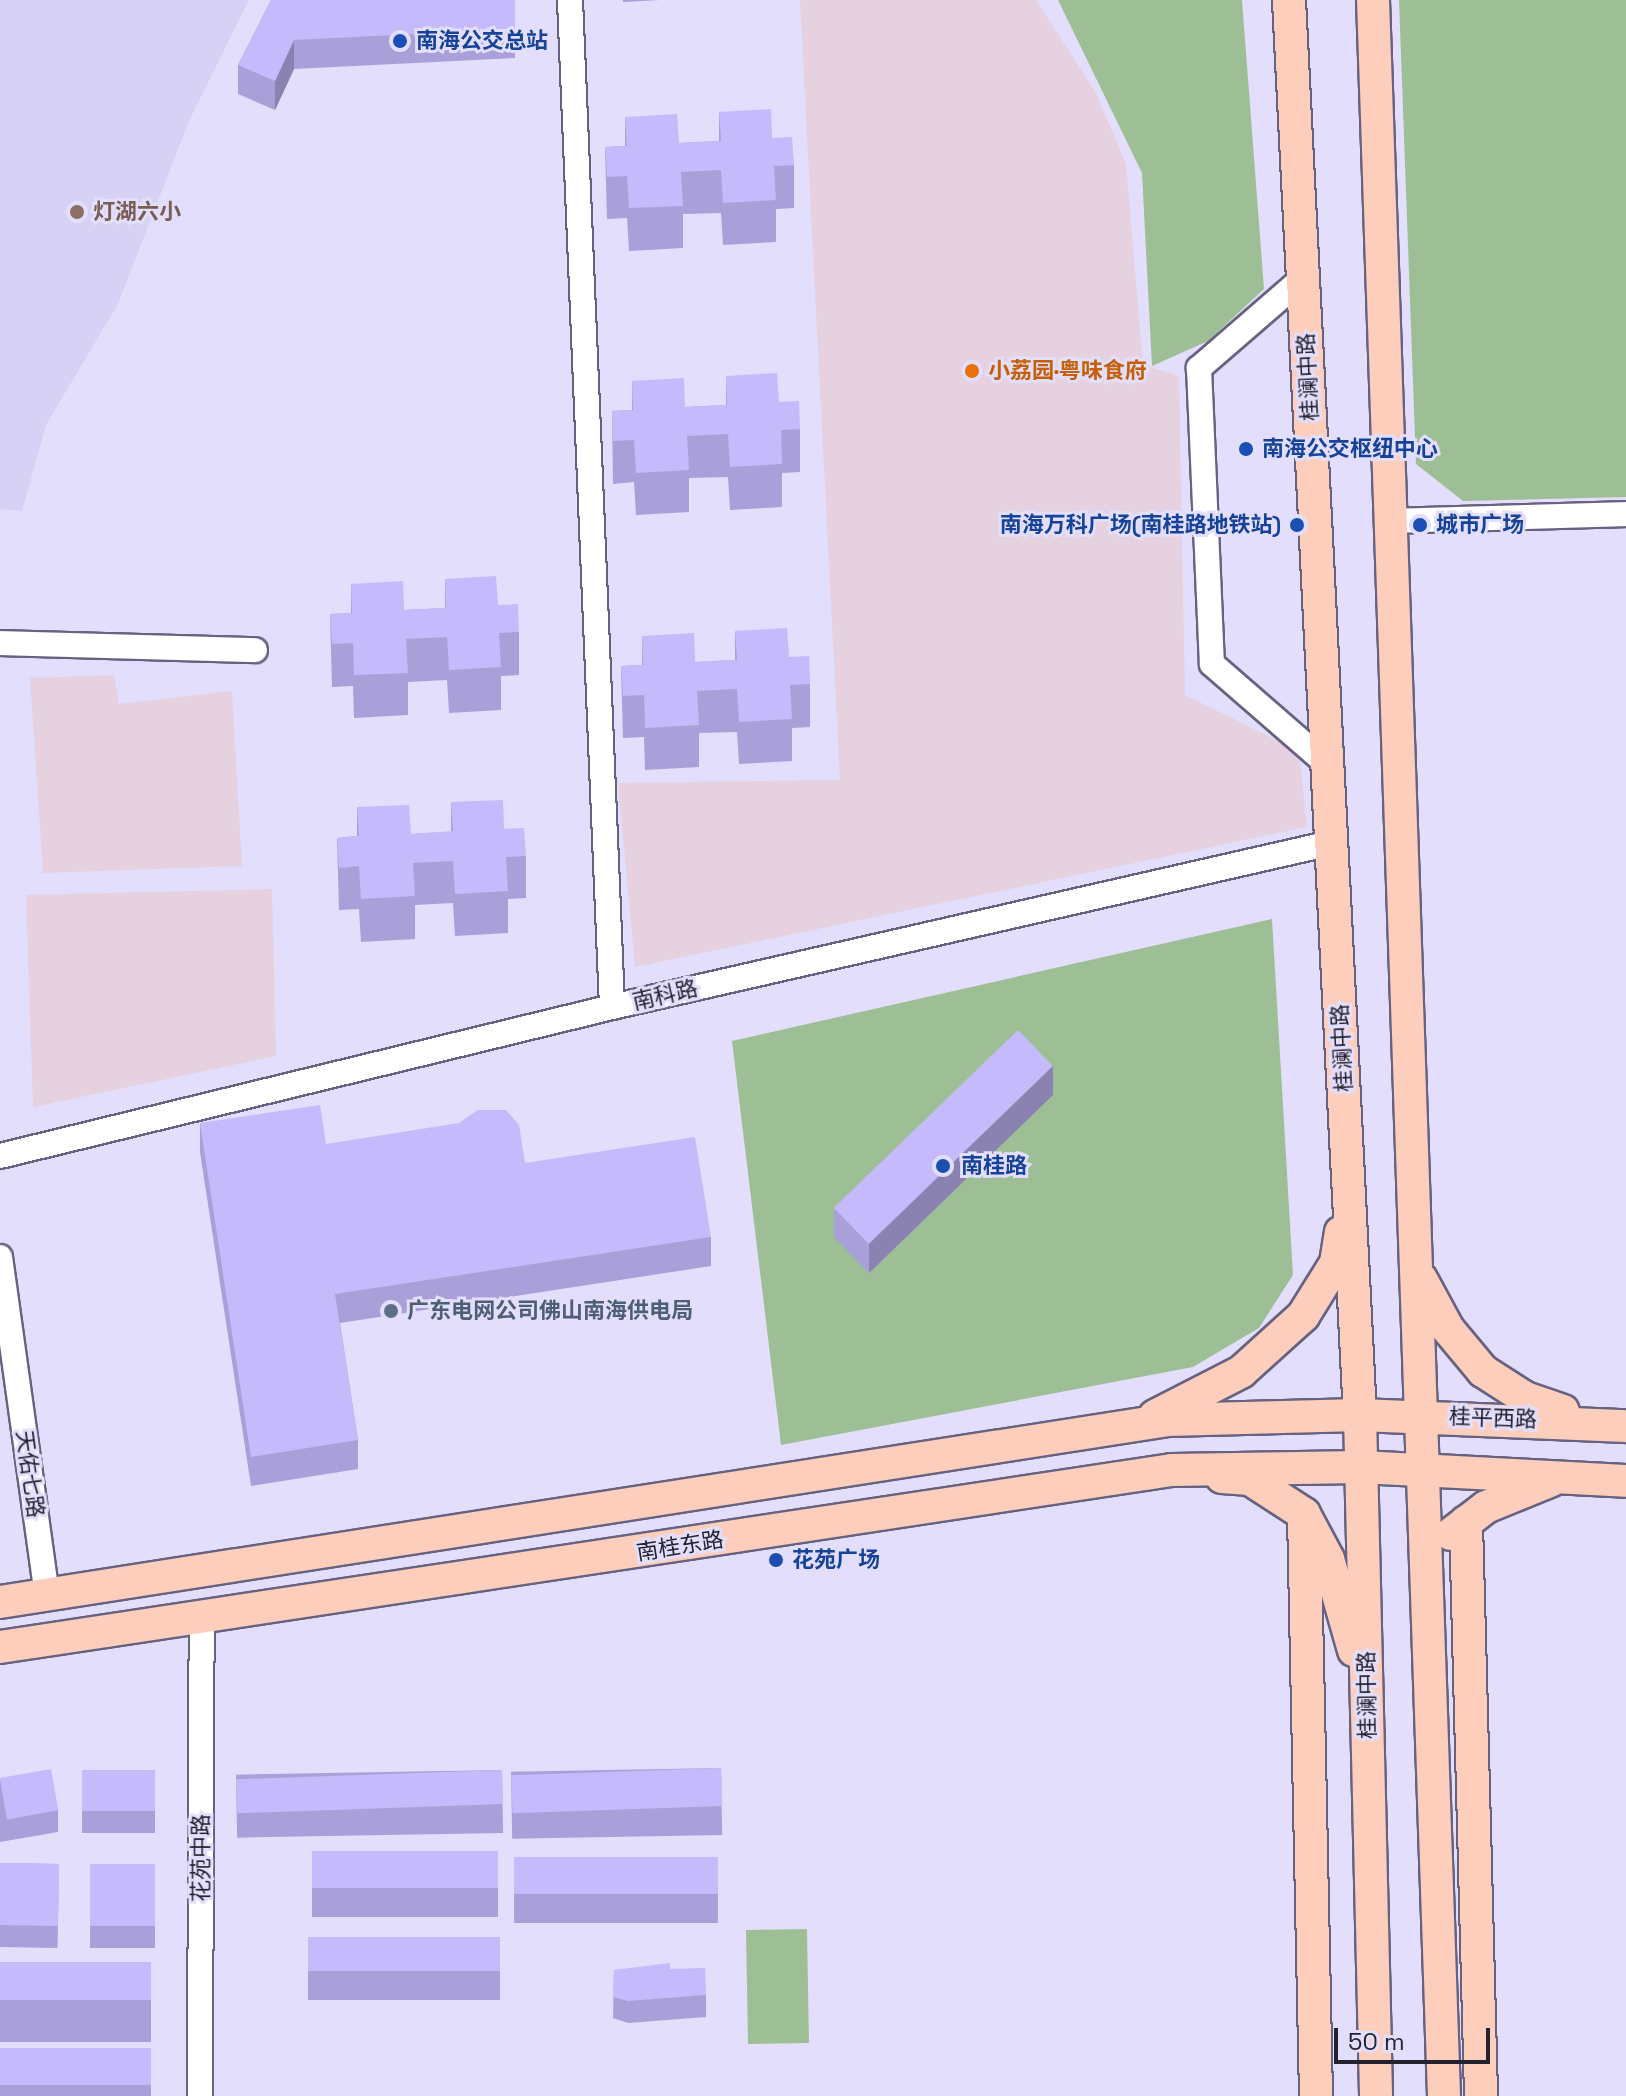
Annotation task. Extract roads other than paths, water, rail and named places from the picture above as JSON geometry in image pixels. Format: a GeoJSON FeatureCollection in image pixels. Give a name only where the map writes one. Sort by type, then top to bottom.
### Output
{"type":"FeatureCollection","features":[{"type":"Feature","properties":{"kind":"main road","name":"桂澜中路"},"geometry":{"type":"LineString","coordinates":[[1289,0],[1360,1415],[1376,2096]]}},
{"type":"Feature","properties":{"kind":"main road"},"geometry":{"type":"LineString","coordinates":[[1373,0],[1419,1274],[1444,2096]]}},
{"type":"Feature","properties":{"kind":"main road"},"geometry":{"type":"LineString","coordinates":[[1134,1426],[1241,1372],[1303,1316],[1336,1263],[1349,1186]]}},
{"type":"Feature","properties":{"kind":"main road"},"geometry":{"type":"LineString","coordinates":[[1419,1274],[1448,1329],[1483,1371],[1525,1398],[1611,1424]]}},
{"type":"Feature","properties":{"kind":"main road"},"geometry":{"type":"LineString","coordinates":[[0,1602],[1134,1426],[1269,1415],[1360,1415]]}},
{"type":"Feature","properties":{"kind":"main road","name":"桂平西路"},"geometry":{"type":"LineString","coordinates":[[1360,1415],[1611,1424]]}},
{"type":"Feature","properties":{"kind":"main road","name":"南桂东路"},"geometry":{"type":"LineString","coordinates":[[0,1647],[202,1619],[1155,1473],[1270,1465],[1361,1467]]}},
{"type":"Feature","properties":{"kind":"main road"},"geometry":{"type":"LineString","coordinates":[[1361,1467],[1626,1481]]}},
{"type":"Feature","properties":{"kind":"main road"},"geometry":{"type":"LineString","coordinates":[[1155,1473],[1250,1479],[1304,1514],[1328,1559],[1366,1690]]}},
{"type":"Feature","properties":{"kind":"main road"},"geometry":{"type":"LineString","coordinates":[[1428,1595],[1444,1539],[1486,1507],[1561,1477]]}},
{"type":"Feature","properties":{"kind":"main road"},"geometry":{"type":"LineString","coordinates":[[1304,1514],[1316,2096]]}},
{"type":"Feature","properties":{"kind":"main road"},"geometry":{"type":"LineString","coordinates":[[1466,1522],[1481,2083]]}},
{"type":"Feature","properties":{"kind":"main road"},"geometry":{"type":"LineString","coordinates":[[1443,2011],[1481,2083]]}},
{"type":"Feature","properties":{"kind":"street"},"geometry":{"type":"LineString","coordinates":[[570,0],[612,1007]]}},
{"type":"Feature","properties":{"kind":"street"},"geometry":{"type":"LineString","coordinates":[[1303,278],[1199,368],[1212,664],[1328,765]]}},
{"type":"Feature","properties":{"kind":"street"},"geometry":{"type":"LineString","coordinates":[[1392,521],[1626,514]]}},
{"type":"Feature","properties":{"kind":"street"},"geometry":{"type":"LineString","coordinates":[[0,643],[255,650]]}},
{"type":"Feature","properties":{"kind":"street","name":"南科路"},"geometry":{"type":"LineString","coordinates":[[0,1156],[612,1007],[1331,843]]}},
{"type":"Feature","properties":{"kind":"street","name":"天佑七路"},"geometry":{"type":"LineString","coordinates":[[0,1257],[47,1596]]}},
{"type":"Feature","properties":{"kind":"street","name":"花苑中路"},"geometry":{"type":"LineString","coordinates":[[200,2096],[202,1619]]}},
{"type":"Feature","properties":{"kind":"place","name":"南海公交总站"},"geometry":{"type":"Point","coordinates":[400,41]}},
{"type":"Feature","properties":{"kind":"place","name":"灯湖六小"},"geometry":{"type":"Point","coordinates":[77,212]}},
{"type":"Feature","properties":{"kind":"place","name":"小荔园·粤味食府"},"geometry":{"type":"Point","coordinates":[972,371]}},
{"type":"Feature","properties":{"kind":"place","name":"南海公交枢纽中心"},"geometry":{"type":"Point","coordinates":[1246,449]}},
{"type":"Feature","properties":{"kind":"place","name":"南海万科广场(南桂路地铁站)"},"geometry":{"type":"Point","coordinates":[1297,525]}},
{"type":"Feature","properties":{"kind":"place","name":"城市广场"},"geometry":{"type":"Point","coordinates":[1420,525]}},
{"type":"Feature","properties":{"kind":"place","name":"南桂路"},"geometry":{"type":"Point","coordinates":[943,1166]}},
{"type":"Feature","properties":{"kind":"place","name":"广东电网公司佛山南海供电局"},"geometry":{"type":"Point","coordinates":[391,1311]}},
{"type":"Feature","properties":{"kind":"place","name":"花苑广场"},"geometry":{"type":"Point","coordinates":[776,1560]}}]}
